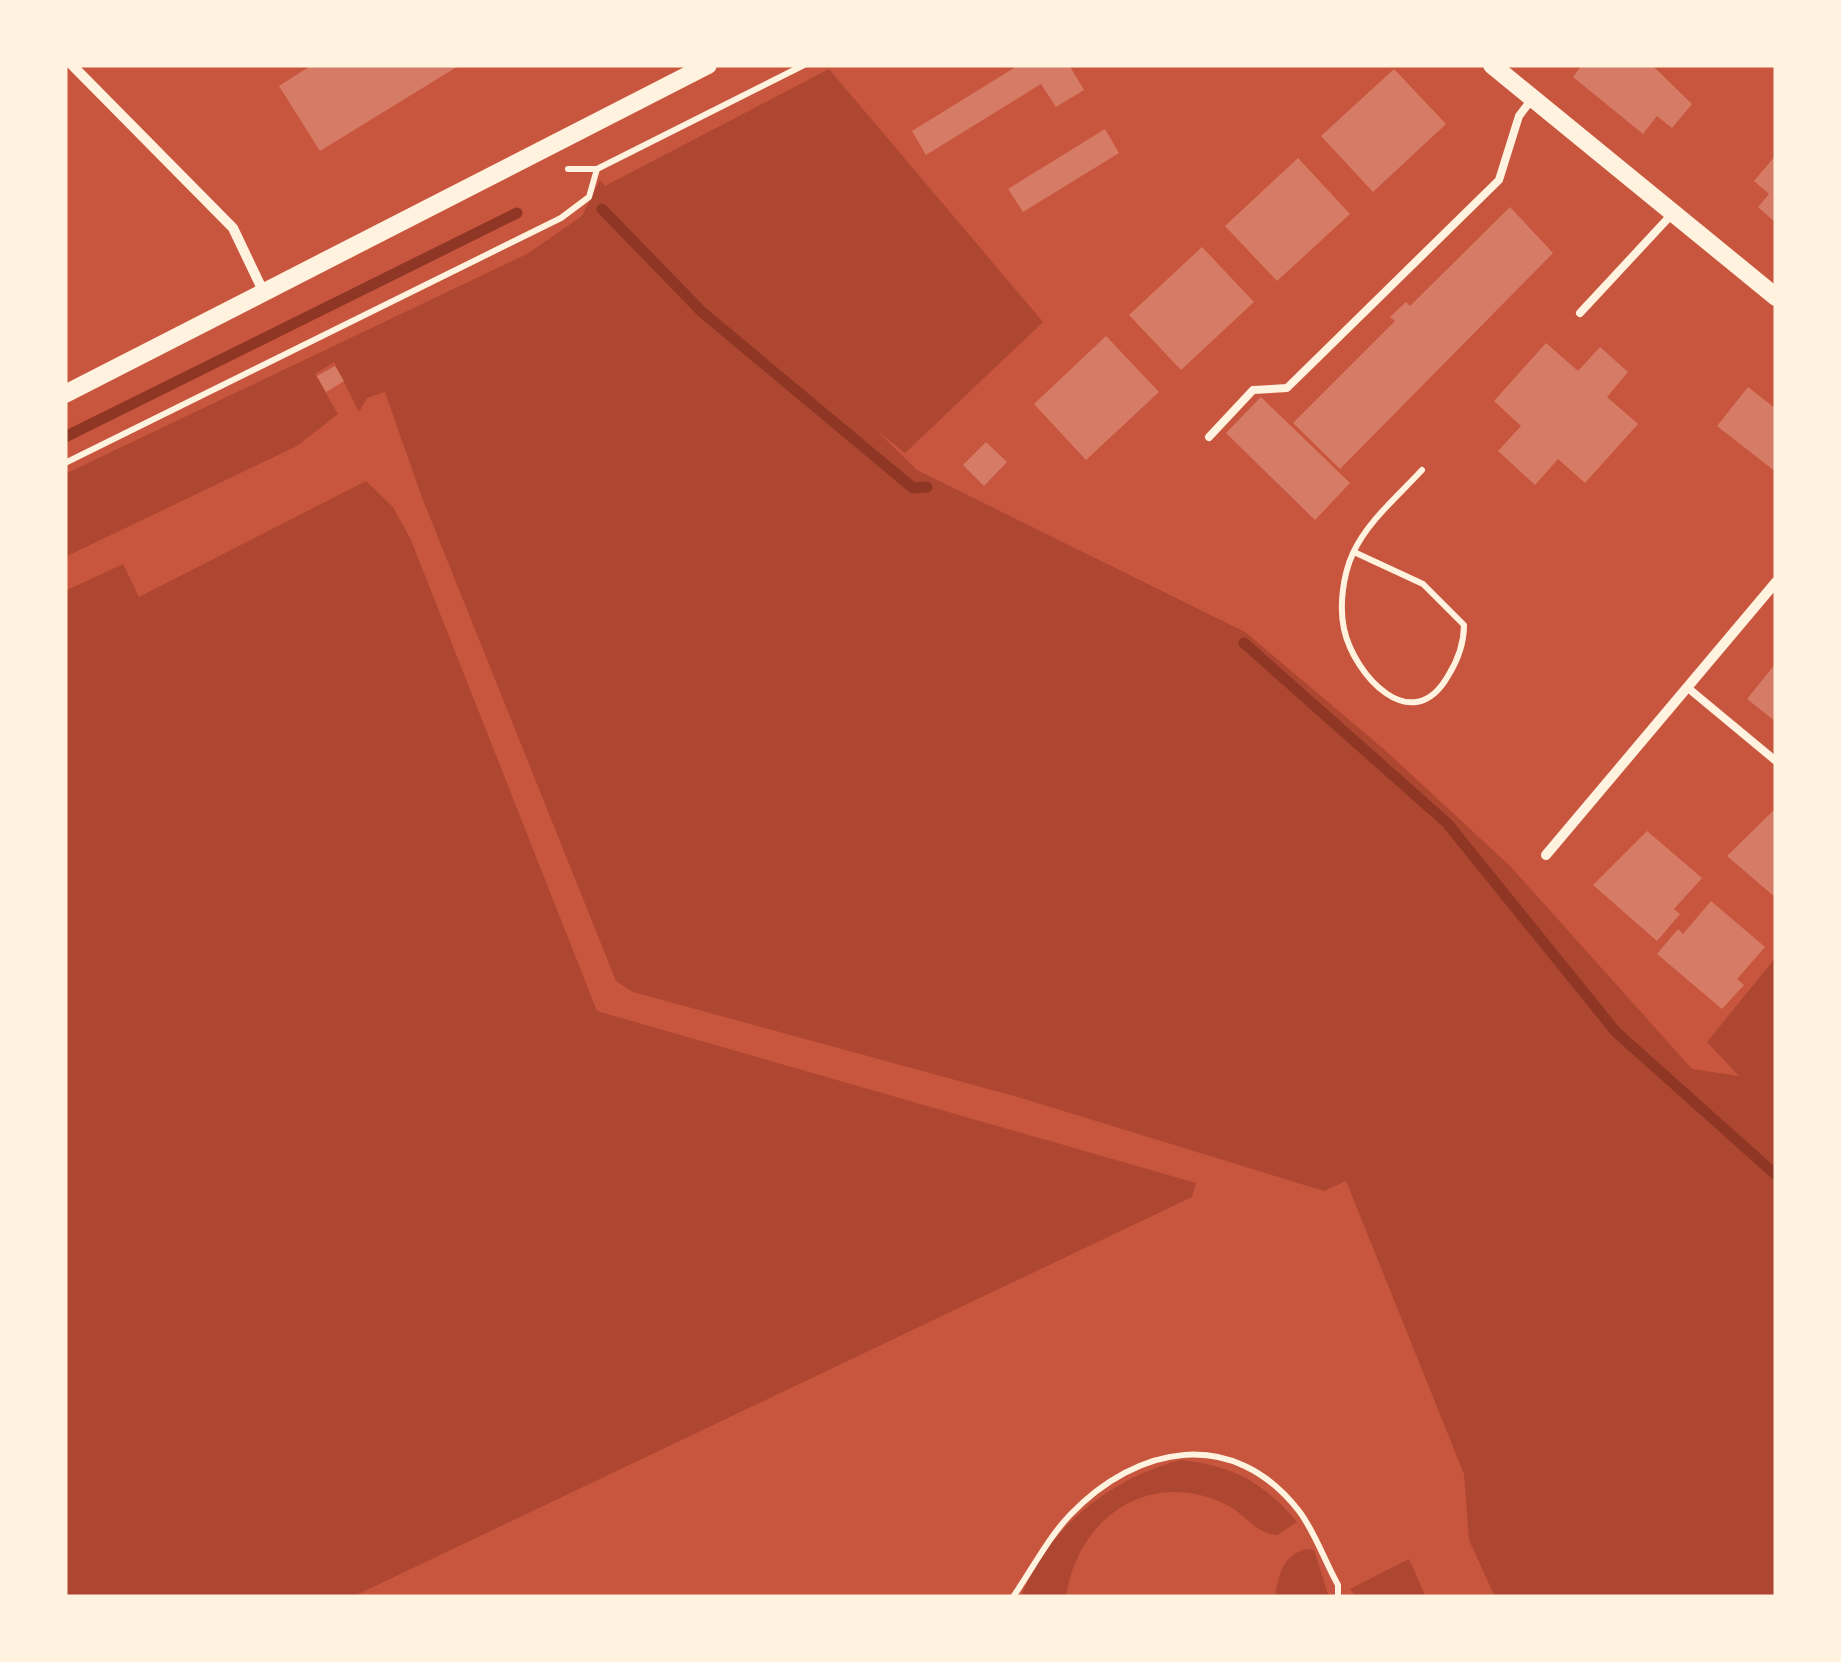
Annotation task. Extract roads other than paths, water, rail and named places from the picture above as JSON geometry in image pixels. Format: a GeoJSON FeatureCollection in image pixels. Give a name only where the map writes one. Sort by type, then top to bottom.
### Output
{"type":"FeatureCollection","features":[{"type":"Feature","properties":{"kind":"street"},"geometry":{"type":"LineString","coordinates":[[72,65],[232,228],[264,293]]}},
{"type":"Feature","properties":{"kind":"street"},"geometry":{"type":"LineString","coordinates":[[65,394],[708,65]]}},
{"type":"Feature","properties":{"kind":"street"},"geometry":{"type":"LineString","coordinates":[[1492,65],[1776,297]]}},
{"type":"Feature","properties":{"kind":"street"},"geometry":{"type":"LineString","coordinates":[[1546,855],[1776,582]]}},
{"type":"Feature","properties":{"kind":"lane"},"geometry":{"type":"LineString","coordinates":[[1209,437],[1252,390],[1287,388],[1499,180],[1519,116],[1532,99]]}},
{"type":"Feature","properties":{"kind":"lane"},"geometry":{"type":"LineString","coordinates":[[1580,312],[1672,214]]}},
{"type":"Feature","properties":{"kind":"lane"},"geometry":{"type":"LineString","coordinates":[[1688,688],[1776,762]]}},
{"type":"Feature","properties":{"kind":"waterway"},"geometry":{"type":"LineString","coordinates":[[602,209],[702,312],[913,488],[927,487]]}},
{"type":"Feature","properties":{"kind":"waterway"},"geometry":{"type":"LineString","coordinates":[[65,437],[517,213]]}},
{"type":"Feature","properties":{"kind":"waterway"},"geometry":{"type":"LineString","coordinates":[[1244,643],[1447,823],[1616,1032],[1776,1175]]}}]}
